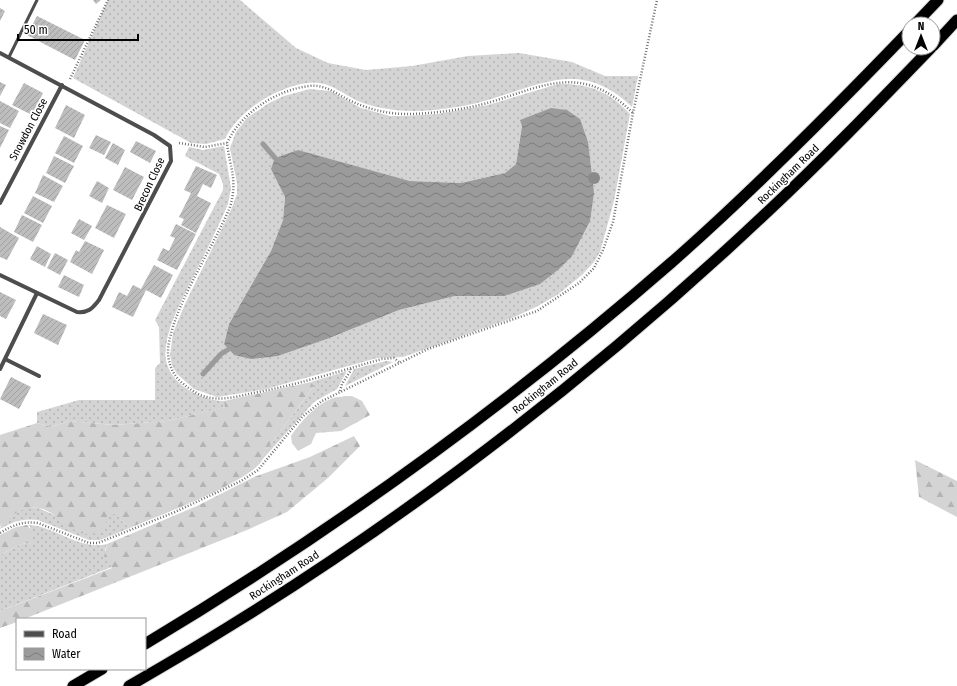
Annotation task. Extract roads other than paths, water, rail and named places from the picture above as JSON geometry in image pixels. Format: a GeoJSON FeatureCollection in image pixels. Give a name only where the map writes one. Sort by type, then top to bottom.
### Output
{"type":"FeatureCollection","features":[{"type":"Feature","properties":{"kind":"highway"},"geometry":{"type":"LineString","coordinates":[[923,16],[938,0]]}},
{"type":"Feature","properties":{"kind":"highway"},"geometry":{"type":"LineString","coordinates":[[941,37],[957,20]]}},
{"type":"Feature","properties":{"kind":"highway","name":"Rockingham Road"},"geometry":{"type":"LineString","coordinates":[[146,643],[219,600],[357,509],[462,433],[592,329],[673,261],[745,195],[832,111],[901,39]]}},
{"type":"Feature","properties":{"kind":"highway","name":"Rockingham Road"},"geometry":{"type":"LineString","coordinates":[[129,686],[301,580],[373,531],[486,450],[612,349],[688,284],[762,217],[840,142],[923,56]]}},
{"type":"Feature","properties":{"kind":"highway"},"geometry":{"type":"LineString","coordinates":[[72,686],[100,670]]}},
{"type":"Feature","properties":{"kind":"street","name":"Brecon Close"},"geometry":{"type":"LineString","coordinates":[[0,53],[66,87],[170,146],[171,160],[99,300],[91,310],[84,313],[77,312],[0,275]]}},
{"type":"Feature","properties":{"kind":"street","name":"Snowdon Close"},"geometry":{"type":"LineString","coordinates":[[0,203],[62,85]]}},
{"type":"Feature","properties":{"kind":"street"},"geometry":{"type":"LineString","coordinates":[[0,369],[37,293]]}},
{"type":"Feature","properties":{"kind":"street"},"geometry":{"type":"LineString","coordinates":[[5,359],[39,376]]}},
{"type":"Feature","properties":{"kind":"lane"},"geometry":{"type":"LineString","coordinates":[[9,57],[37,0]]}},
{"type":"Feature","properties":{"kind":"water"},"geometry":{"type":"Polygon","coordinates":[[[551,108],[567,110],[580,119],[588,142],[594,193],[590,221],[572,256],[559,269],[540,284],[504,296],[455,296],[399,310],[327,339],[278,356],[251,359],[234,355],[224,344],[229,324],[271,251],[283,220],[285,197],[271,169],[275,158],[298,150],[410,181],[461,183],[505,173],[516,164],[522,126],[520,120],[551,108]]]}},
{"type":"Feature","properties":{"kind":"waterway"},"geometry":{"type":"LineString","coordinates":[[263,144],[275,158]]}},
{"type":"Feature","properties":{"kind":"waterway"},"geometry":{"type":"LineString","coordinates":[[203,374],[221,354],[229,349]]}}]}
